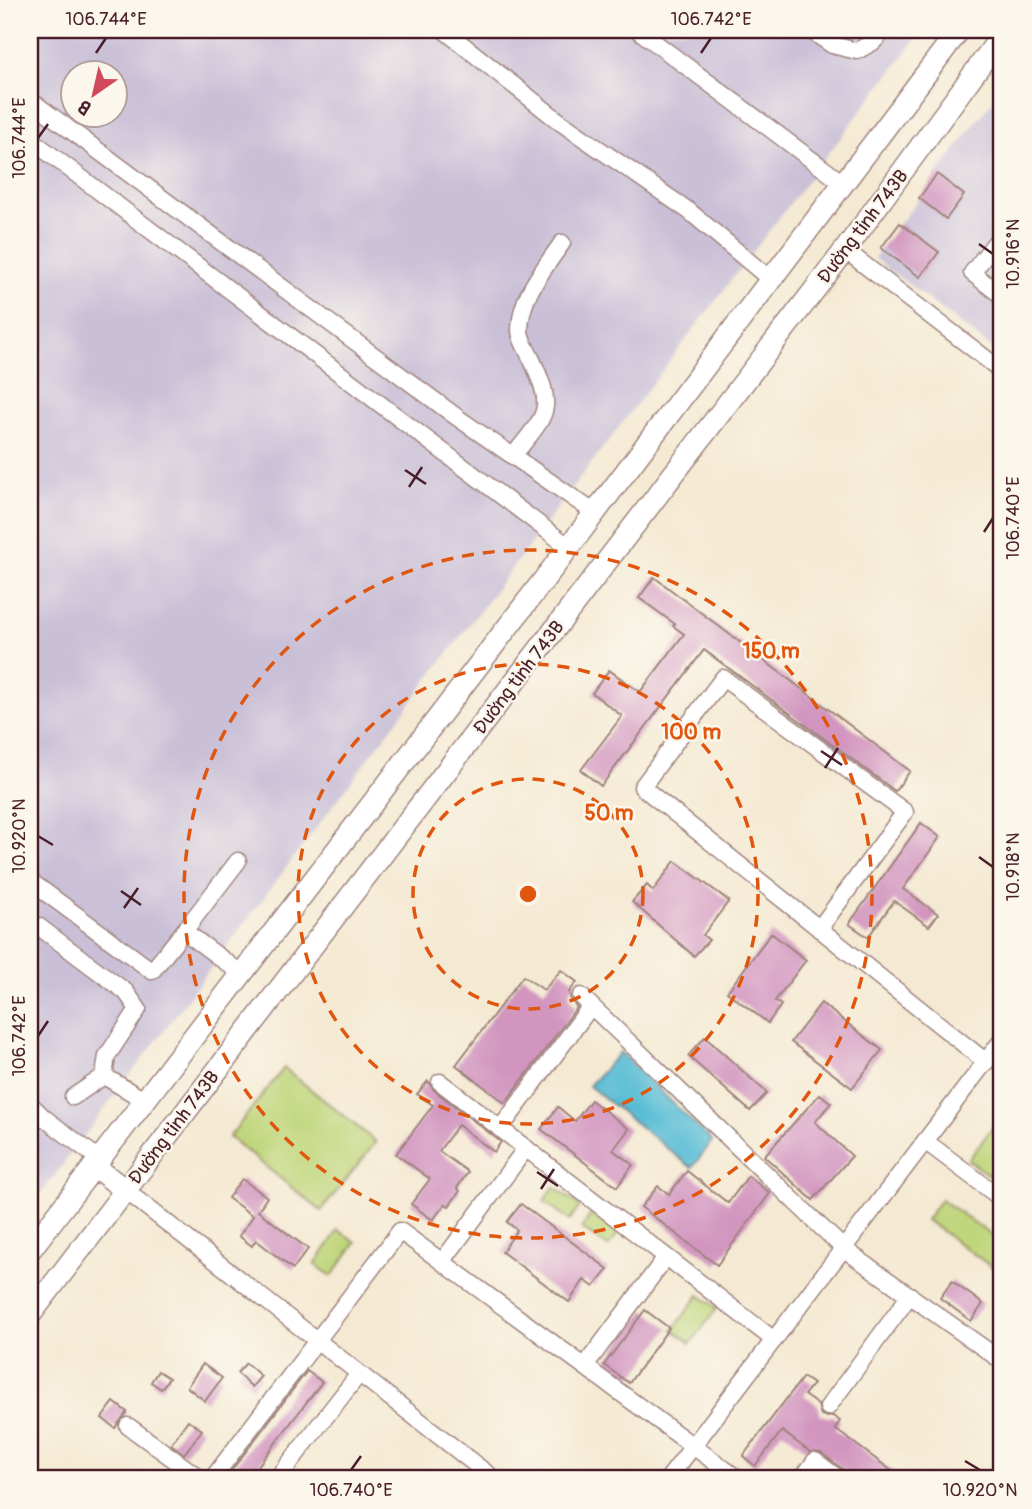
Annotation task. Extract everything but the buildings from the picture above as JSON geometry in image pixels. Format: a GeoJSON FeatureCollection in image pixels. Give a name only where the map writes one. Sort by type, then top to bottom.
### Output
{"type":"FeatureCollection","features":[{"type":"Feature","properties":{"kind":"main road","name":"Đường tỉnh 743B"},"geometry":{"type":"LineString","coordinates":[[30,1250],[595,513],[959,30]]}},
{"type":"Feature","properties":{"kind":"main road","name":"Đường tỉnh 743B"},"geometry":{"type":"LineString","coordinates":[[30,1315],[845,250],[1002,36]]}},
{"type":"Feature","properties":{"kind":"main road"},"geometry":{"type":"LineString","coordinates":[[96,1163],[125,1190]]}},
{"type":"Feature","properties":{"kind":"street"},"geometry":{"type":"LineString","coordinates":[[444,30],[560,122],[689,211],[771,280]]}},
{"type":"Feature","properties":{"kind":"street"},"geometry":{"type":"LineString","coordinates":[[638,30],[844,184]]}},
{"type":"Feature","properties":{"kind":"street"},"geometry":{"type":"LineString","coordinates":[[810,30],[832,45],[857,51],[873,42],[884,30]]}},
{"type":"Feature","properties":{"kind":"street"},"geometry":{"type":"LineString","coordinates":[[30,100],[447,410],[595,513]]}},
{"type":"Feature","properties":{"kind":"street"},"geometry":{"type":"LineString","coordinates":[[30,139],[569,547]]}},
{"type":"Feature","properties":{"kind":"street"},"geometry":{"type":"LineString","coordinates":[[190,260],[207,233]]}},
{"type":"Feature","properties":{"kind":"street"},"geometry":{"type":"LineString","coordinates":[[1002,234],[972,273],[1002,296]]}},
{"type":"Feature","properties":{"kind":"street"},"geometry":{"type":"LineString","coordinates":[[513,456],[540,422],[547,405],[544,386],[520,333],[522,310],[531,288],[562,243]]}},
{"type":"Feature","properties":{"kind":"street"},"geometry":{"type":"LineString","coordinates":[[845,250],[1002,371]]}},
{"type":"Feature","properties":{"kind":"street"},"geometry":{"type":"LineString","coordinates":[[819,929],[905,812],[723,678],[642,787],[819,929],[986,1062]]}},
{"type":"Feature","properties":{"kind":"street"},"geometry":{"type":"LineString","coordinates":[[30,881],[152,971],[239,860]]}},
{"type":"Feature","properties":{"kind":"street"},"geometry":{"type":"LineString","coordinates":[[38,926],[126,992],[138,1009],[107,1056],[104,1076],[73,1097]]}},
{"type":"Feature","properties":{"kind":"street"},"geometry":{"type":"LineString","coordinates":[[184,931],[242,974]]}},
{"type":"Feature","properties":{"kind":"street"},"geometry":{"type":"LineString","coordinates":[[500,1129],[586,1001],[844,1249],[1002,1361]]}},
{"type":"Feature","properties":{"kind":"street"},"geometry":{"type":"LineString","coordinates":[[668,1479],[1002,1040]]}},
{"type":"Feature","properties":{"kind":"street"},"geometry":{"type":"LineString","coordinates":[[104,1076],[144,1100]]}},
{"type":"Feature","properties":{"kind":"street"},"geometry":{"type":"LineString","coordinates":[[440,1082],[774,1340]]}},
{"type":"Feature","properties":{"kind":"street"},"geometry":{"type":"LineString","coordinates":[[30,1104],[36,1118],[96,1163]]}},
{"type":"Feature","properties":{"kind":"street"},"geometry":{"type":"LineString","coordinates":[[925,1141],[1002,1199]]}},
{"type":"Feature","properties":{"kind":"street"},"geometry":{"type":"LineString","coordinates":[[442,1262],[526,1148]]}},
{"type":"Feature","properties":{"kind":"street"},"geometry":{"type":"LineString","coordinates":[[125,1190],[492,1479]]}},
{"type":"Feature","properties":{"kind":"street"},"geometry":{"type":"LineString","coordinates":[[212,1479],[400,1231],[738,1479]]}},
{"type":"Feature","properties":{"kind":"street"},"geometry":{"type":"LineString","coordinates":[[585,1366],[666,1257]]}},
{"type":"Feature","properties":{"kind":"street"},"geometry":{"type":"LineString","coordinates":[[828,1406],[909,1295]]}},
{"type":"Feature","properties":{"kind":"street"},"geometry":{"type":"LineString","coordinates":[[277,1479],[359,1374]]}},
{"type":"Feature","properties":{"kind":"street"},"geometry":{"type":"LineString","coordinates":[[128,1426],[201,1479]]}},
{"type":"Feature","properties":{"kind":"street"},"geometry":{"type":"LineString","coordinates":[[802,1479],[815,1461],[839,1479]]}},
{"type":"Feature","properties":{"kind":"shaded area"},"geometry":{"type":"Polygon","coordinates":[[[30,30],[923,30],[570,491],[30,1208],[30,30]]]}},
{"type":"Feature","properties":{"kind":"shaded area"},"geometry":{"type":"Polygon","coordinates":[[[1002,88],[1002,356],[874,258],[1002,88]]]}},
{"type":"Feature","properties":{"kind":"green space"},"geometry":{"type":"Polygon","coordinates":[[[284,1068],[376,1142],[321,1211],[229,1137],[284,1068]]]}},
{"type":"Feature","properties":{"kind":"green space"},"geometry":{"type":"Polygon","coordinates":[[[999,1119],[1002,1121],[1002,1159],[990,1176],[968,1160],[999,1119]]]}},
{"type":"Feature","properties":{"kind":"green space"},"geometry":{"type":"Polygon","coordinates":[[[554,1187],[580,1206],[570,1220],[544,1201],[554,1187]]]}},
{"type":"Feature","properties":{"kind":"green space"},"geometry":{"type":"Polygon","coordinates":[[[941,1199],[1002,1243],[1002,1274],[926,1220],[941,1199]]]}},
{"type":"Feature","properties":{"kind":"green space"},"geometry":{"type":"Polygon","coordinates":[[[591,1214],[618,1233],[608,1247],[582,1228],[591,1214]]]}},
{"type":"Feature","properties":{"kind":"green space"},"geometry":{"type":"Polygon","coordinates":[[[338,1230],[356,1242],[332,1276],[315,1265],[338,1230]]]}},
{"type":"Feature","properties":{"kind":"green space"},"geometry":{"type":"Polygon","coordinates":[[[699,1295],[717,1308],[691,1343],[673,1330],[699,1295]]]}},
{"type":"Feature","properties":{"kind":"water"},"geometry":{"type":"Polygon","coordinates":[[[620,1052],[712,1141],[692,1168],[589,1086],[620,1052]]]}}]}
